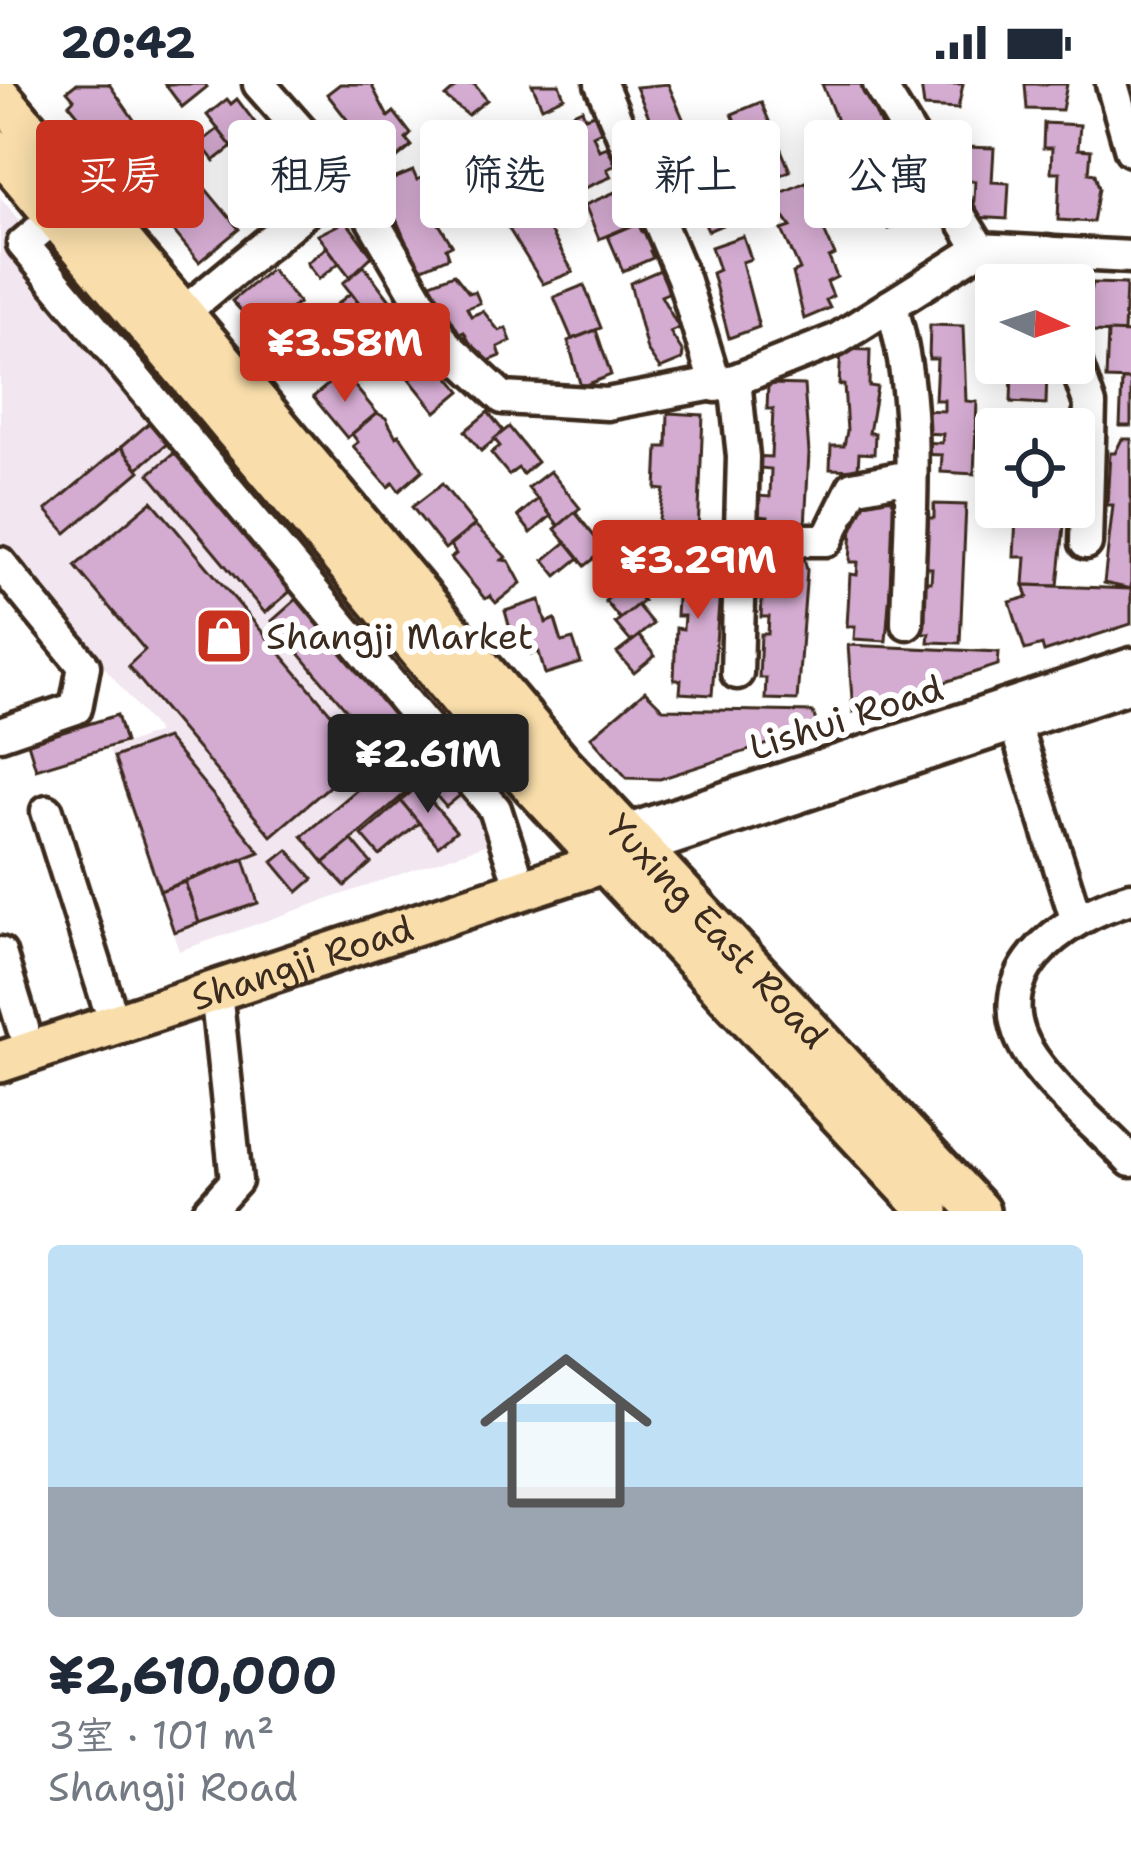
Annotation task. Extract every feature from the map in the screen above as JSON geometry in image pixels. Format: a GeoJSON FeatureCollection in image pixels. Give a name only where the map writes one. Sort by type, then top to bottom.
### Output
{"type":"FeatureCollection","features":[{"type":"Feature","properties":{"kind":"main road","name":"Yuxing East Road"},"geometry":{"type":"LineString","coordinates":[[0,96],[183,313],[613,847],[979,1211]]}},
{"type":"Feature","properties":{"kind":"main road","name":"Yuxing East Road"},"geometry":{"type":"LineString","coordinates":[[0,152],[36,195]]}},
{"type":"Feature","properties":{"kind":"main road","name":"Yuxing East Road"},"geometry":{"type":"LineString","coordinates":[[65,228],[929,1211]]}},
{"type":"Feature","properties":{"kind":"main road","name":"Shangji Road"},"geometry":{"type":"LineString","coordinates":[[12,1032],[514,867],[613,847]]}},
{"type":"Feature","properties":{"kind":"main road","name":"Shangji Road"},"geometry":{"type":"LineString","coordinates":[[0,1062],[216,991],[613,847]]}},
{"type":"Feature","properties":{"kind":"street"},"geometry":{"type":"LineString","coordinates":[[260,84],[293,120]]}},
{"type":"Feature","properties":{"kind":"street"},"geometry":{"type":"LineString","coordinates":[[601,84],[743,436],[737,673]]}},
{"type":"Feature","properties":{"kind":"street"},"geometry":{"type":"LineString","coordinates":[[879,84],[980,249]]}},
{"type":"Feature","properties":{"kind":"street"},"geometry":{"type":"LineString","coordinates":[[1112,84],[1131,150]]}},
{"type":"Feature","properties":{"kind":"street"},"geometry":{"type":"LineString","coordinates":[[42,228],[23,244],[495,809],[514,867]]}},
{"type":"Feature","properties":{"kind":"street"},"geometry":{"type":"LineString","coordinates":[[183,313],[285,228]]}},
{"type":"Feature","properties":{"kind":"street"},"geometry":{"type":"LineString","coordinates":[[380,228],[445,344],[503,398],[608,404],[725,383],[836,340],[980,249],[1131,257]]}},
{"type":"Feature","properties":{"kind":"street"},"geometry":{"type":"LineString","coordinates":[[1047,252],[1050,264]]}},
{"type":"Feature","properties":{"kind":"street"},"geometry":{"type":"LineString","coordinates":[[891,305],[905,348],[910,476],[907,623]]}},
{"type":"Feature","properties":{"kind":"street"},"geometry":{"type":"LineString","coordinates":[[1083,384],[1090,405],[1086,543]]}},
{"type":"Feature","properties":{"kind":"street"},"geometry":{"type":"LineString","coordinates":[[741,540],[826,540],[853,487],[866,480],[910,476]]}},
{"type":"Feature","properties":{"kind":"street"},"geometry":{"type":"LineString","coordinates":[[0,563],[84,666],[85,684],[76,708],[0,734]]}},
{"type":"Feature","properties":{"kind":"street","name":"Lishui Road"},"geometry":{"type":"LineString","coordinates":[[613,847],[1131,664]]}},
{"type":"Feature","properties":{"kind":"street","name":"Lishui Road"},"geometry":{"type":"LineString","coordinates":[[613,847],[1131,686]]}},
{"type":"Feature","properties":{"kind":"street"},"geometry":{"type":"LineString","coordinates":[[1015,724],[1076,917]]}},
{"type":"Feature","properties":{"kind":"street"},"geometry":{"type":"LineString","coordinates":[[47,811],[107,1001]]}},
{"type":"Feature","properties":{"kind":"street"},"geometry":{"type":"LineString","coordinates":[[1131,898],[1076,917],[1046,940],[1025,967],[1018,1005],[1022,1033],[1033,1059],[1131,1161]]}},
{"type":"Feature","properties":{"kind":"street"},"geometry":{"type":"LineString","coordinates":[[0,952],[12,1032]]}},
{"type":"Feature","properties":{"kind":"street"},"geometry":{"type":"LineString","coordinates":[[208,1211],[236,1181],[216,991]]}},
{"type":"Feature","properties":{"kind":"shaded area","name":"Shangji Market"},"geometry":{"type":"Polygon","coordinates":[[[0,197],[512,807],[499,840],[179,951],[109,750],[158,732],[0,540],[0,197]]]}},
{"type":"Feature","properties":{"kind":"building"},"geometry":{"type":"Polygon","coordinates":[[[76,84],[109,84],[134,120],[82,120],[69,104],[74,99],[67,91],[76,84]]]}},
{"type":"Feature","properties":{"kind":"building"},"geometry":{"type":"Polygon","coordinates":[[[165,84],[205,84],[207,87],[182,107],[165,84]]]}},
{"type":"Feature","properties":{"kind":"building"},"geometry":{"type":"Polygon","coordinates":[[[340,84],[371,84],[388,117],[394,112],[411,134],[406,139],[412,146],[396,159],[396,120],[347,120],[327,94],[340,84]]]}},
{"type":"Feature","properties":{"kind":"building"},"geometry":{"type":"Polygon","coordinates":[[[460,84],[474,84],[487,100],[468,115],[445,97],[460,84]]]}},
{"type":"Feature","properties":{"kind":"building"},"geometry":{"type":"Polygon","coordinates":[[[532,84],[559,84],[564,97],[542,107],[532,84]]]}},
{"type":"Feature","properties":{"kind":"building"},"geometry":{"type":"Polygon","coordinates":[[[668,84],[684,120],[650,120],[636,87],[668,84]]]}},
{"type":"Feature","properties":{"kind":"building"},"geometry":{"type":"Polygon","coordinates":[[[822,84],[864,84],[878,120],[837,120],[822,84]]]}},
{"type":"Feature","properties":{"kind":"building"},"geometry":{"type":"Polygon","coordinates":[[[921,84],[963,84],[958,109],[924,107],[921,84]]]}},
{"type":"Feature","properties":{"kind":"building"},"geometry":{"type":"Polygon","coordinates":[[[1025,84],[1067,84],[1062,110],[1027,109],[1025,84]]]}},
{"type":"Feature","properties":{"kind":"building"},"geometry":{"type":"Polygon","coordinates":[[[227,99],[231,104],[237,99],[253,120],[228,120],[228,142],[207,115],[227,99]]]}},
{"type":"Feature","properties":{"kind":"building"},"geometry":{"type":"Polygon","coordinates":[[[761,102],[769,120],[735,120],[732,114],[761,102]]]}},
{"type":"Feature","properties":{"kind":"building"},"geometry":{"type":"Polygon","coordinates":[[[582,109],[585,117],[594,114],[601,131],[593,135],[599,150],[607,147],[612,157],[612,167],[607,169],[611,177],[588,187],[588,120],[558,120],[582,109]]]}},
{"type":"Feature","properties":{"kind":"building"},"geometry":{"type":"Polygon","coordinates":[[[1044,123],[1080,125],[1078,149],[1091,150],[1089,173],[1095,174],[1099,188],[1093,222],[1058,220],[1060,172],[1051,172],[1052,148],[1043,148],[1044,123]]]}},
{"type":"Feature","properties":{"kind":"building"},"geometry":{"type":"Polygon","coordinates":[[[218,129],[228,150],[214,161],[204,140],[218,129]]]}},
{"type":"Feature","properties":{"kind":"building"},"geometry":{"type":"Polygon","coordinates":[[[780,147],[790,171],[780,175],[780,147]]]}},
{"type":"Feature","properties":{"kind":"building"},"geometry":{"type":"Polygon","coordinates":[[[972,147],[994,148],[992,182],[1009,183],[1007,219],[973,217],[972,147]]]}},
{"type":"Feature","properties":{"kind":"building"},"geometry":{"type":"Polygon","coordinates":[[[413,171],[420,178],[420,228],[442,228],[452,245],[446,248],[449,257],[418,270],[396,219],[396,178],[413,171]]]}},
{"type":"Feature","properties":{"kind":"building"},"geometry":{"type":"Polygon","coordinates":[[[804,183],[804,228],[823,228],[835,255],[829,258],[837,277],[827,282],[833,296],[826,300],[830,308],[804,319],[793,273],[800,270],[782,230],[791,227],[780,212],[780,194],[804,183]]]}},
{"type":"Feature","properties":{"kind":"building"},"geometry":{"type":"Polygon","coordinates":[[[204,187],[228,216],[228,228],[239,229],[199,262],[171,228],[204,228],[204,187]]]}},
{"type":"Feature","properties":{"kind":"building"},"geometry":{"type":"Polygon","coordinates":[[[612,193],[612,228],[625,228],[599,239],[588,204],[612,193]]]}},
{"type":"Feature","properties":{"kind":"building"},"geometry":{"type":"Polygon","coordinates":[[[332,228],[351,228],[372,256],[350,277],[318,235],[332,228]]]}},
{"type":"Feature","properties":{"kind":"building"},"geometry":{"type":"Polygon","coordinates":[[[508,228],[548,228],[573,272],[543,284],[508,228]]]}},
{"type":"Feature","properties":{"kind":"building"},"geometry":{"type":"Polygon","coordinates":[[[626,228],[642,232],[650,228],[658,248],[650,251],[653,258],[623,271],[608,236],[626,228]]]}},
{"type":"Feature","properties":{"kind":"building"},"geometry":{"type":"Polygon","coordinates":[[[743,236],[751,259],[742,262],[759,327],[729,338],[712,273],[719,270],[711,247],[743,236]]]}},
{"type":"Feature","properties":{"kind":"building"},"geometry":{"type":"Polygon","coordinates":[[[327,247],[339,263],[319,279],[307,263],[327,247]]]}},
{"type":"Feature","properties":{"kind":"building"},"geometry":{"type":"Polygon","coordinates":[[[364,266],[392,303],[371,319],[343,283],[364,266]]]}},
{"type":"Feature","properties":{"kind":"building"},"geometry":{"type":"Polygon","coordinates":[[[271,269],[299,303],[292,308],[304,324],[275,348],[232,301],[271,269]]]}},
{"type":"Feature","properties":{"kind":"building"},"geometry":{"type":"Polygon","coordinates":[[[660,270],[670,292],[661,296],[679,328],[670,332],[683,352],[682,360],[660,369],[647,350],[630,283],[660,270]]]}},
{"type":"Feature","properties":{"kind":"building"},"geometry":{"type":"Polygon","coordinates":[[[454,274],[469,293],[475,291],[480,303],[467,308],[471,316],[483,311],[499,331],[506,328],[511,341],[498,347],[501,356],[481,364],[464,332],[457,335],[453,323],[445,327],[428,284],[454,274]]]}},
{"type":"Feature","properties":{"kind":"building"},"geometry":{"type":"Polygon","coordinates":[[[1095,283],[1126,284],[1124,333],[1095,332],[1095,283]]]}},
{"type":"Feature","properties":{"kind":"building"},"geometry":{"type":"Polygon","coordinates":[[[584,285],[601,328],[572,339],[554,297],[584,285]]]}},
{"type":"Feature","properties":{"kind":"building"},"geometry":{"type":"Polygon","coordinates":[[[351,293],[364,311],[346,325],[333,307],[351,293]]]}},
{"type":"Feature","properties":{"kind":"building"},"geometry":{"type":"Polygon","coordinates":[[[398,313],[461,391],[436,412],[373,334],[398,313]]]}},
{"type":"Feature","properties":{"kind":"building"},"geometry":{"type":"Polygon","coordinates":[[[930,325],[963,326],[966,401],[977,402],[974,474],[941,472],[942,455],[917,454],[917,442],[942,443],[943,434],[920,433],[921,410],[944,411],[944,400],[935,400],[937,359],[929,359],[930,325]]]}},
{"type":"Feature","properties":{"kind":"building"},"geometry":{"type":"Polygon","coordinates":[[[596,330],[611,375],[581,387],[568,341],[596,330]]]}},
{"type":"Feature","properties":{"kind":"building"},"geometry":{"type":"Polygon","coordinates":[[[1108,332],[1131,333],[1131,380],[1106,379],[1108,332]]]}},
{"type":"Feature","properties":{"kind":"building"},"geometry":{"type":"Polygon","coordinates":[[[841,349],[870,350],[869,386],[877,387],[869,433],[875,433],[874,454],[859,453],[858,470],[830,469],[831,446],[844,446],[847,431],[844,385],[839,385],[841,349]]]}},
{"type":"Feature","properties":{"kind":"building"},"geometry":{"type":"Polygon","coordinates":[[[343,372],[377,413],[347,438],[313,397],[343,372]]]}},
{"type":"Feature","properties":{"kind":"building"},"geometry":{"type":"Polygon","coordinates":[[[1122,380],[1131,380],[1131,426],[1120,426],[1122,380]]]}},
{"type":"Feature","properties":{"kind":"building"},"geometry":{"type":"Polygon","coordinates":[[[768,384],[804,385],[809,453],[805,527],[768,533],[768,517],[744,515],[745,495],[770,497],[771,469],[748,467],[749,456],[771,457],[773,409],[767,409],[768,384]]]}},
{"type":"Feature","properties":{"kind":"building"},"geometry":{"type":"Polygon","coordinates":[[[1012,384],[1047,384],[1046,404],[1011,402],[1012,384]]]}},
{"type":"Feature","properties":{"kind":"building"},"geometry":{"type":"Polygon","coordinates":[[[488,412],[504,432],[481,451],[465,431],[488,412]]]}},
{"type":"Feature","properties":{"kind":"building"},"geometry":{"type":"Polygon","coordinates":[[[377,413],[386,418],[396,437],[399,434],[423,470],[399,491],[393,483],[388,487],[353,446],[358,442],[352,434],[377,413]]]}},
{"type":"Feature","properties":{"kind":"building"},"geometry":{"type":"Polygon","coordinates":[[[668,413],[703,415],[698,533],[662,531],[659,519],[664,490],[656,489],[658,447],[667,447],[668,413]]]}},
{"type":"Feature","properties":{"kind":"building"},"geometry":{"type":"Polygon","coordinates":[[[156,417],[174,438],[138,468],[121,447],[156,417]]]}},
{"type":"Feature","properties":{"kind":"building"},"geometry":{"type":"Polygon","coordinates":[[[509,427],[537,462],[523,474],[518,468],[509,475],[491,453],[500,446],[494,439],[509,427]]]}},
{"type":"Feature","properties":{"kind":"building"},"geometry":{"type":"Polygon","coordinates":[[[1122,439],[1131,439],[1131,589],[1104,583],[1113,505],[1107,505],[1110,453],[1115,453],[1122,439]]]}},
{"type":"Feature","properties":{"kind":"building"},"geometry":{"type":"Polygon","coordinates":[[[184,445],[300,583],[265,613],[149,474],[184,445]]]}},
{"type":"Feature","properties":{"kind":"building"},"geometry":{"type":"Polygon","coordinates":[[[121,447],[140,471],[66,533],[46,510],[121,447]]]}},
{"type":"Feature","properties":{"kind":"building"},"geometry":{"type":"Polygon","coordinates":[[[550,471],[580,508],[559,526],[528,488],[550,471]]]}},
{"type":"Feature","properties":{"kind":"building"},"geometry":{"type":"Polygon","coordinates":[[[442,484],[475,525],[445,549],[412,507],[442,484]]]}},
{"type":"Feature","properties":{"kind":"building"},"geometry":{"type":"Polygon","coordinates":[[[861,497],[892,499],[896,510],[886,641],[854,639],[855,626],[847,626],[850,574],[857,575],[858,562],[850,562],[853,509],[860,509],[861,497]]]}},
{"type":"Feature","properties":{"kind":"building"},"geometry":{"type":"Polygon","coordinates":[[[538,499],[551,516],[531,533],[518,516],[538,499]]]}},
{"type":"Feature","properties":{"kind":"building"},"geometry":{"type":"Polygon","coordinates":[[[152,501],[366,755],[271,836],[128,666],[145,650],[75,566],[152,501]]]}},
{"type":"Feature","properties":{"kind":"building"},"geometry":{"type":"Polygon","coordinates":[[[934,504],[966,505],[960,643],[928,642],[929,633],[920,633],[922,582],[931,582],[932,568],[924,568],[926,518],[934,518],[934,504]]]}},
{"type":"Feature","properties":{"kind":"building"},"geometry":{"type":"Polygon","coordinates":[[[575,512],[605,550],[585,566],[555,529],[575,512]]]}},
{"type":"Feature","properties":{"kind":"building"},"geometry":{"type":"Polygon","coordinates":[[[475,525],[506,557],[502,560],[509,561],[521,583],[496,603],[490,596],[485,599],[451,558],[456,554],[450,545],[475,525]]]}},
{"type":"Feature","properties":{"kind":"building"},"geometry":{"type":"Polygon","coordinates":[[[1015,528],[1064,528],[1058,586],[1024,585],[1026,557],[1014,557],[1015,528]]]}},
{"type":"Feature","properties":{"kind":"building"},"geometry":{"type":"Polygon","coordinates":[[[566,542],[579,558],[557,576],[544,560],[566,542]]]}},
{"type":"Feature","properties":{"kind":"building"},"geometry":{"type":"Polygon","coordinates":[[[687,551],[718,553],[722,564],[712,695],[680,693],[681,680],[674,680],[676,628],[683,629],[684,616],[676,616],[679,563],[686,563],[687,551]]]}},
{"type":"Feature","properties":{"kind":"building"},"geometry":{"type":"Polygon","coordinates":[[[771,556],[804,558],[807,570],[797,700],[765,699],[766,678],[759,678],[761,634],[768,634],[769,617],[761,617],[764,568],[771,568],[771,556]]]}},
{"type":"Feature","properties":{"kind":"building"},"geometry":{"type":"Polygon","coordinates":[[[618,559],[633,578],[611,596],[596,577],[618,559]]]}},
{"type":"Feature","properties":{"kind":"building"},"geometry":{"type":"Polygon","coordinates":[[[628,582],[643,601],[620,619],[605,601],[628,582]]]}},
{"type":"Feature","properties":{"kind":"building"},"geometry":{"type":"Polygon","coordinates":[[[1024,585],[1131,589],[1131,624],[1044,652],[1042,645],[1025,650],[1010,602],[1028,597],[1024,585]]]}},
{"type":"Feature","properties":{"kind":"building"},"geometry":{"type":"Polygon","coordinates":[[[306,591],[420,727],[385,756],[272,621],[306,591]]]}},
{"type":"Feature","properties":{"kind":"building"},"geometry":{"type":"Polygon","coordinates":[[[540,600],[546,623],[555,619],[562,642],[573,639],[581,663],[545,674],[539,652],[531,654],[524,632],[512,636],[505,611],[540,600]]]}},
{"type":"Feature","properties":{"kind":"building"},"geometry":{"type":"Polygon","coordinates":[[[637,605],[653,624],[631,642],[615,623],[637,605]]]}},
{"type":"Feature","properties":{"kind":"building"},"geometry":{"type":"Polygon","coordinates":[[[639,636],[655,656],[634,673],[617,653],[639,636]]]}},
{"type":"Feature","properties":{"kind":"building"},"geometry":{"type":"Polygon","coordinates":[[[848,645],[999,652],[998,665],[853,712],[848,645]]]}},
{"type":"Feature","properties":{"kind":"building"},"geometry":{"type":"Polygon","coordinates":[[[645,691],[663,709],[813,712],[818,728],[660,779],[627,778],[591,737],[645,691]]]}},
{"type":"Feature","properties":{"kind":"building"},"geometry":{"type":"Polygon","coordinates":[[[117,715],[125,742],[36,769],[28,743],[117,715]]]}},
{"type":"Feature","properties":{"kind":"building"},"geometry":{"type":"Polygon","coordinates":[[[166,738],[260,852],[160,891],[114,757],[166,738]]]}},
{"type":"Feature","properties":{"kind":"building"},"geometry":{"type":"Polygon","coordinates":[[[428,739],[469,788],[446,807],[422,779],[412,788],[395,767],[428,739]]]}},
{"type":"Feature","properties":{"kind":"building"},"geometry":{"type":"Polygon","coordinates":[[[385,766],[407,792],[324,863],[302,836],[385,766]]]}},
{"type":"Feature","properties":{"kind":"building"},"geometry":{"type":"Polygon","coordinates":[[[418,786],[456,831],[438,846],[401,801],[418,786]]]}},
{"type":"Feature","properties":{"kind":"building"},"geometry":{"type":"Polygon","coordinates":[[[401,801],[419,823],[380,856],[362,835],[401,801]]]}},
{"type":"Feature","properties":{"kind":"building"},"geometry":{"type":"Polygon","coordinates":[[[352,840],[371,863],[345,886],[324,863],[352,840]]]}},
{"type":"Feature","properties":{"kind":"building"},"geometry":{"type":"Polygon","coordinates":[[[288,850],[313,879],[298,892],[273,862],[288,850]]]}},
{"type":"Feature","properties":{"kind":"building"},"geometry":{"type":"Polygon","coordinates":[[[244,859],[258,903],[199,923],[185,882],[244,859]]]}},
{"type":"Feature","properties":{"kind":"building"},"geometry":{"type":"Polygon","coordinates":[[[185,882],[199,923],[174,932],[160,891],[185,882]]]}},
{"type":"Feature","properties":{"kind":"place","name":"Shangji Market"},"geometry":{"type":"Point","coordinates":[224,636]}}]}
